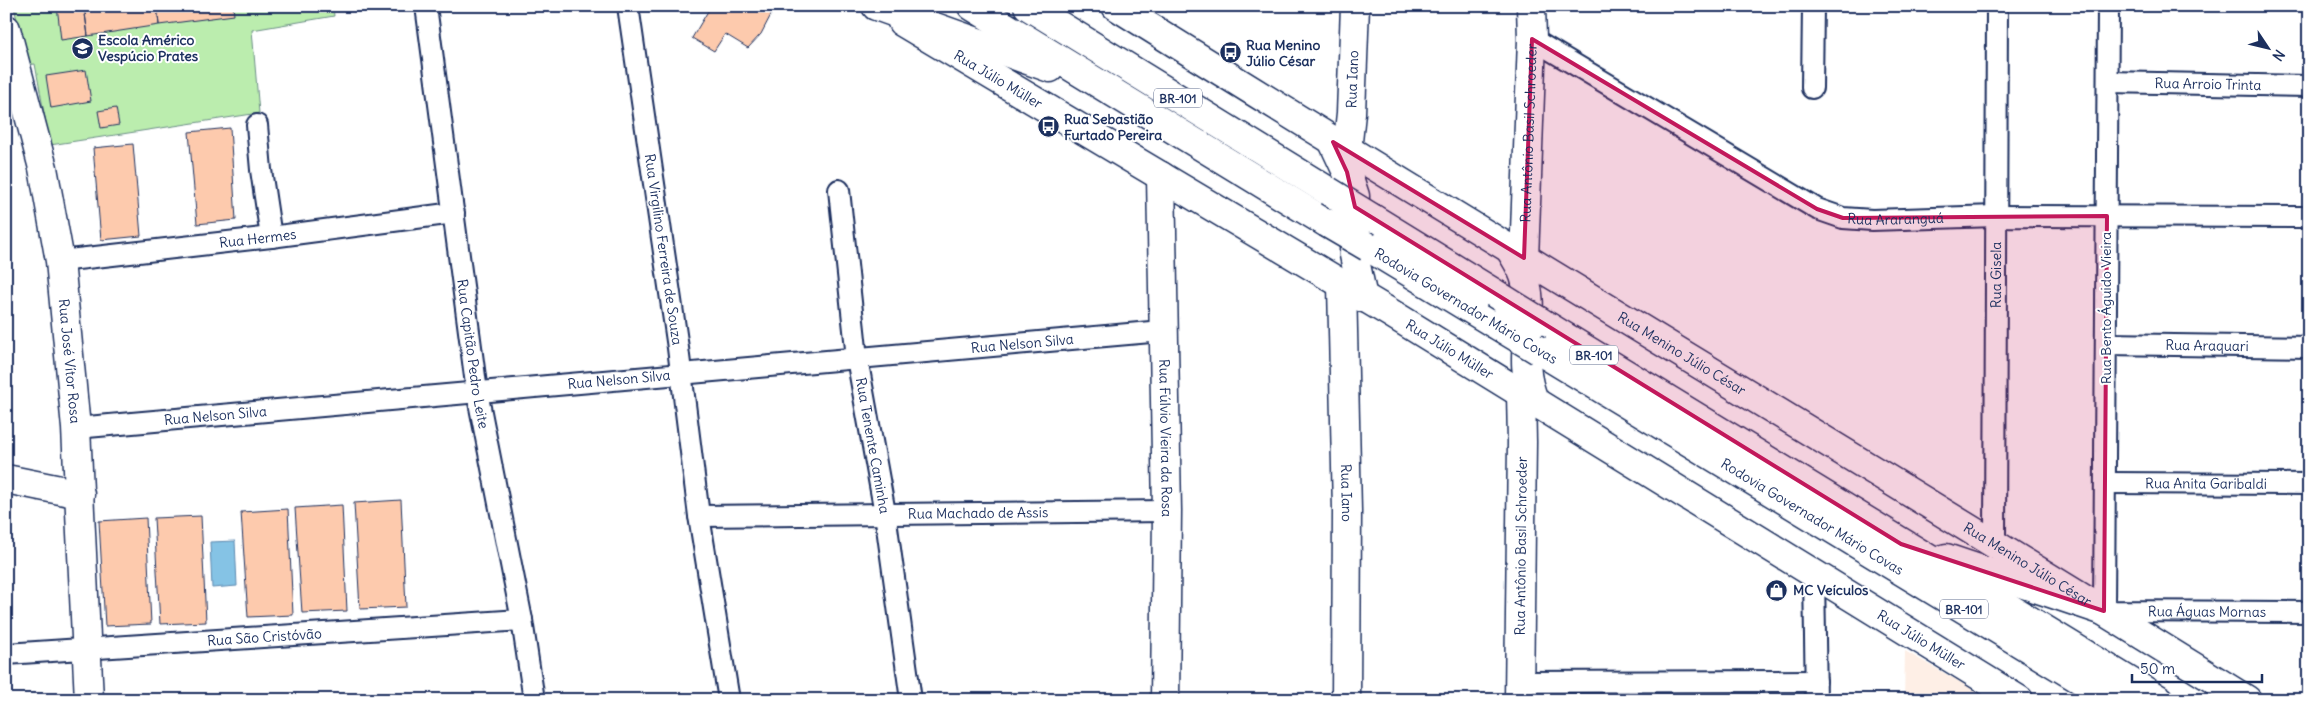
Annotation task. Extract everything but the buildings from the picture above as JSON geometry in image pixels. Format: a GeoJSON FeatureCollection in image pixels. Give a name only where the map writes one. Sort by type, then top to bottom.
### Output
{"type":"FeatureCollection","features":[{"type":"Feature","properties":{"kind":"main road"},"geometry":{"type":"LineString","coordinates":[[875,6],[1105,88]]}},
{"type":"Feature","properties":{"kind":"main road","name":"Rua Júlio Müller"},"geometry":{"type":"LineString","coordinates":[[875,6],[1520,392],[2004,695]]}},
{"type":"Feature","properties":{"kind":"main road","name":"Rodovia Governador Mário Covas"},"geometry":{"type":"LineString","coordinates":[[972,6],[1327,223],[1361,251],[1495,324],[1531,357],[2114,700]]}},
{"type":"Feature","properties":{"kind":"main road","name":"Rodovia Governador Mário Covas"},"geometry":{"type":"LineString","coordinates":[[1028,6],[1494,293],[1534,310],[1902,544],[2160,700]]}},
{"type":"Feature","properties":{"kind":"main road","name":"Rua Menino Júlio César"},"geometry":{"type":"LineString","coordinates":[[1116,6],[1383,173],[1995,544],[2247,700]]}},
{"type":"Feature","properties":{"kind":"main road","name":"Rua Iano"},"geometry":{"type":"LineString","coordinates":[[1346,700],[1347,512],[1344,286],[1361,251],[1355,196],[1340,146],[1351,113],[1355,6]]}},
{"type":"Feature","properties":{"kind":"main road","name":"Rua Antônio Basil Schroeder"},"geometry":{"type":"LineString","coordinates":[[1519,691],[1522,442],[1520,392],[1527,380],[1531,357],[1534,310],[1518,255],[1532,39],[1531,6]]}},
{"type":"Feature","properties":{"kind":"main road","name":"Rua José Vítor Rosa"},"geometry":{"type":"LineString","coordinates":[[6,29],[43,168],[60,261],[76,428],[85,648],[89,700]]}},
{"type":"Feature","properties":{"kind":"main road"},"geometry":{"type":"LineString","coordinates":[[1355,196],[1366,182],[1383,173]]}},
{"type":"Feature","properties":{"kind":"main road","name":"Rua Fúlvio Vieira da Rosa"},"geometry":{"type":"LineString","coordinates":[[1161,176],[1166,511],[1165,700]]}},
{"type":"Feature","properties":{"kind":"main road"},"geometry":{"type":"LineString","coordinates":[[1344,286],[1348,264],[1361,251]]}},
{"type":"Feature","properties":{"kind":"main road"},"geometry":{"type":"LineString","coordinates":[[1534,310],[1534,289],[1544,281],[1555,278]]}},
{"type":"Feature","properties":{"kind":"main road"},"geometry":{"type":"LineString","coordinates":[[6,479],[80,494]]}},
{"type":"Feature","properties":{"kind":"main road"},"geometry":{"type":"LineString","coordinates":[[1902,544],[2104,611]]}},
{"type":"Feature","properties":{"kind":"street","name":"Rua Capitão Pedro Leite"},"geometry":{"type":"LineString","coordinates":[[426,6],[477,392],[522,620],[534,700]]}},
{"type":"Feature","properties":{"kind":"street","name":"Rua Virgilino Ferreira de Souza"},"geometry":{"type":"LineString","coordinates":[[628,6],[681,374],[699,516],[729,700]]}},
{"type":"Feature","properties":{"kind":"street"},"geometry":{"type":"LineString","coordinates":[[1812,88],[1813,6]]}},
{"type":"Feature","properties":{"kind":"street","name":"Rua Gisela"},"geometry":{"type":"LineString","coordinates":[[1995,544],[1998,6]]}},
{"type":"Feature","properties":{"kind":"street","name":"Rua Bento Águido Vieira"},"geometry":{"type":"LineString","coordinates":[[2104,611],[2108,6]]}},
{"type":"Feature","properties":{"kind":"street","name":"Rua Araranguá"},"geometry":{"type":"LineString","coordinates":[[1532,39],[1817,209],[1843,218],[1872,220],[1996,216],[2309,217]]}},
{"type":"Feature","properties":{"kind":"street","name":"Rua Arroio Trinta"},"geometry":{"type":"LineString","coordinates":[[2108,82],[2309,86]]}},
{"type":"Feature","properties":{"kind":"street"},"geometry":{"type":"LineString","coordinates":[[257,125],[261,170],[272,238]]}},
{"type":"Feature","properties":{"kind":"street","name":"Rua Tenente Caminha"},"geometry":{"type":"LineString","coordinates":[[839,190],[857,358],[885,513],[911,700]]}},
{"type":"Feature","properties":{"kind":"street","name":"Rua Hermes"},"geometry":{"type":"LineString","coordinates":[[60,261],[272,238],[454,214]]}},
{"type":"Feature","properties":{"kind":"street","name":"Rua Nelson Silva"},"geometry":{"type":"LineString","coordinates":[[76,428],[1162,331]]}},
{"type":"Feature","properties":{"kind":"street","name":"Rua Araquari"},"geometry":{"type":"LineString","coordinates":[[2106,344],[2309,347]]}},
{"type":"Feature","properties":{"kind":"street","name":"Rua Anita Garibaldi"},"geometry":{"type":"LineString","coordinates":[[2105,483],[2309,484]]}},
{"type":"Feature","properties":{"kind":"street","name":"Rua Machado de Assis"},"geometry":{"type":"LineString","coordinates":[[699,516],[1166,511]]}},
{"type":"Feature","properties":{"kind":"street"},"geometry":{"type":"LineString","coordinates":[[1519,691],[1816,690],[1814,575]]}},
{"type":"Feature","properties":{"kind":"street","name":"Rua Águas Mornas"},"geometry":{"type":"LineString","coordinates":[[2104,611],[2309,612]]}},
{"type":"Feature","properties":{"kind":"street","name":"Rua São Cristóvão"},"geometry":{"type":"LineString","coordinates":[[6,654],[522,620]]}},
{"type":"Feature","properties":{"kind":"highlighted area"},"geometry":{"type":"Polygon","coordinates":[[[1532,39],[1817,209],[1843,218],[2107,216],[2104,611],[1901,544],[1355,207],[1347,172],[1333,142],[1524,258],[1532,39]]]}},
{"type":"Feature","properties":{"kind":"shaded area"},"geometry":{"type":"Polygon","coordinates":[[[1905,651],[1985,696],[1985,700],[1904,700],[1905,651]]]}},
{"type":"Feature","properties":{"kind":"green space"},"geometry":{"type":"Polygon","coordinates":[[[14,6],[333,6],[334,16],[252,30],[259,113],[50,145],[35,64],[26,65],[14,6]]]}},
{"type":"Feature","properties":{"kind":"water"},"geometry":{"type":"Polygon","coordinates":[[[235,541],[237,586],[212,588],[210,542],[235,541]]]}},
{"type":"Feature","properties":{"kind":"place","name":"Escola Américo Vespúcio Prates"},"geometry":{"type":"Point","coordinates":[82,48]}},
{"type":"Feature","properties":{"kind":"place","name":"Rua Menino Júlio César"},"geometry":{"type":"Point","coordinates":[1230,53]}},
{"type":"Feature","properties":{"kind":"place","name":"Rua Sebastião Furtado Pereira"},"geometry":{"type":"Point","coordinates":[1048,127]}},
{"type":"Feature","properties":{"kind":"place","name":"MC Veículos"},"geometry":{"type":"Point","coordinates":[1777,590]}}]}
